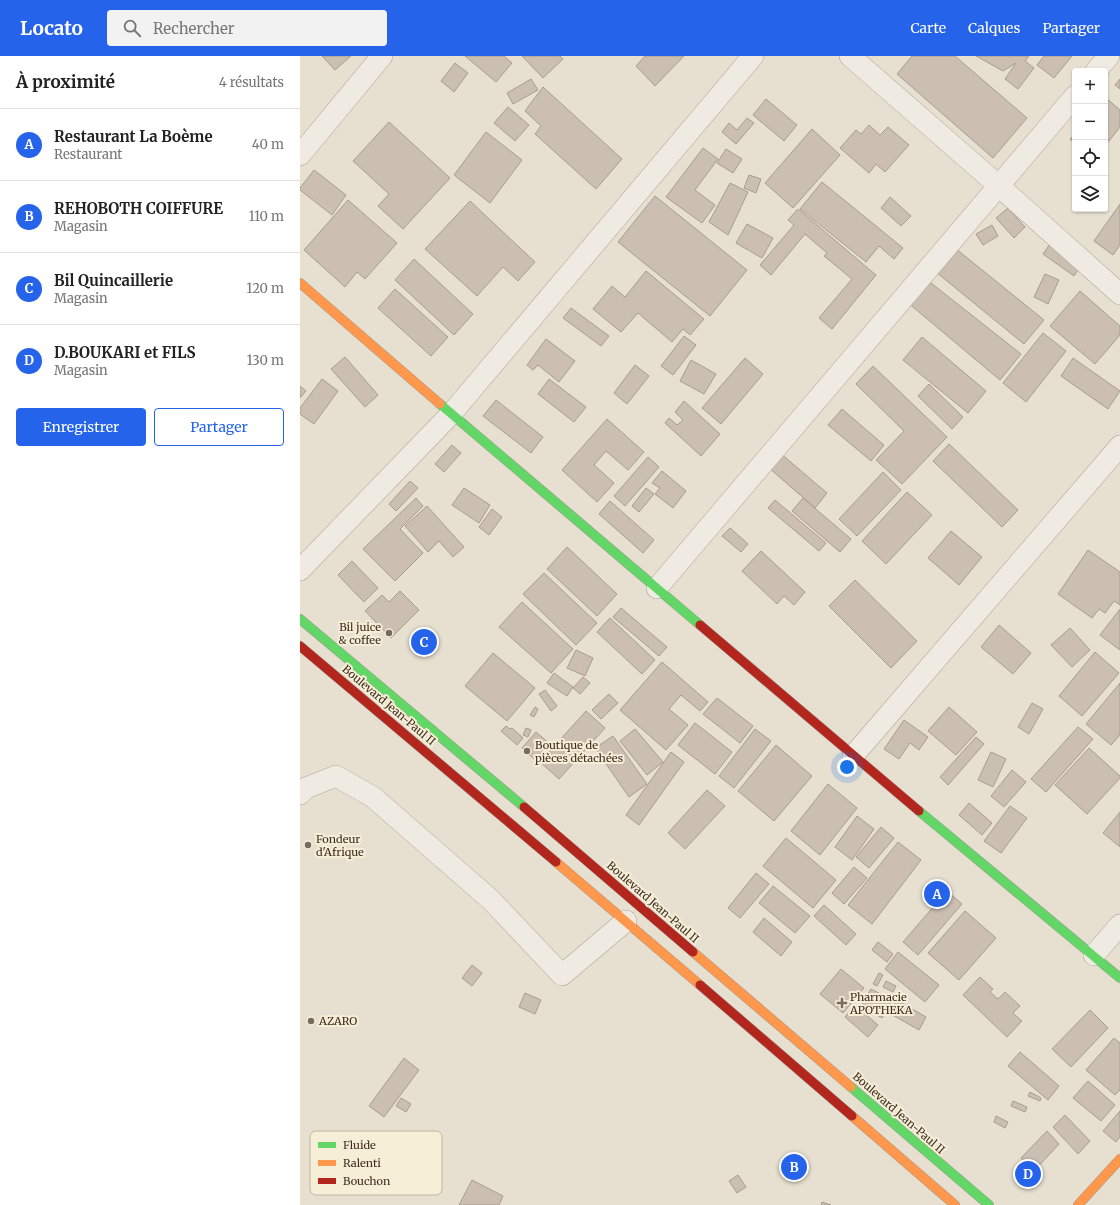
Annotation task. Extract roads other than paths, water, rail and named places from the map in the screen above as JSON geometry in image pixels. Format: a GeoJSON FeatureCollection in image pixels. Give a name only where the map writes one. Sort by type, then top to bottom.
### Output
{"type":"FeatureCollection","features":[{"type":"Feature","properties":{"kind":"main road"},"geometry":{"type":"LineString","coordinates":[[300,283],[451,414],[853,756],[1120,978]]}},
{"type":"Feature","properties":{"kind":"main road","name":"Boulevard Jean-Paul II"},"geometry":{"type":"LineString","coordinates":[[300,619],[461,753],[989,1205]]}},
{"type":"Feature","properties":{"kind":"main road","name":"Boulevard Jean-Paul II"},"geometry":{"type":"LineString","coordinates":[[300,646],[626,921],[955,1205]]}},
{"type":"Feature","properties":{"kind":"main road"},"geometry":{"type":"LineString","coordinates":[[1078,1205],[1120,1159]]}},
{"type":"Feature","properties":{"kind":"street"},"geometry":{"type":"LineString","coordinates":[[300,155],[382,56]]}},
{"type":"Feature","properties":{"kind":"street"},"geometry":{"type":"LineString","coordinates":[[300,570],[451,414],[753,56]]}},
{"type":"Feature","properties":{"kind":"street"},"geometry":{"type":"LineString","coordinates":[[850,56],[1120,294]]}},
{"type":"Feature","properties":{"kind":"street"},"geometry":{"type":"LineString","coordinates":[[1099,68],[1109,56]]}},
{"type":"Feature","properties":{"kind":"street"},"geometry":{"type":"LineString","coordinates":[[657,588],[1072,100]]}},
{"type":"Feature","properties":{"kind":"street"},"geometry":{"type":"LineString","coordinates":[[853,756],[1120,446]]}},
{"type":"Feature","properties":{"kind":"street"},"geometry":{"type":"LineString","coordinates":[[300,794],[306,788],[336,776],[373,797],[491,900],[562,975],[626,921]]}},
{"type":"Feature","properties":{"kind":"street"},"geometry":{"type":"LineString","coordinates":[[1094,955],[1120,925]]}},
{"type":"Feature","properties":{"kind":"place","name":"Bil juice & coffee"},"geometry":{"type":"Point","coordinates":[389,633]}},
{"type":"Feature","properties":{"kind":"place","name":"Bil Quincaillerie"},"geometry":{"type":"Point","coordinates":[424,642]}},
{"type":"Feature","properties":{"kind":"place","name":"Boutique de pièces détachées"},"geometry":{"type":"Point","coordinates":[527,751]}},
{"type":"Feature","properties":{"kind":"place","name":"Fondeur d'Afrique"},"geometry":{"type":"Point","coordinates":[308,845]}},
{"type":"Feature","properties":{"kind":"place","name":"Restaurant La Boème"},"geometry":{"type":"Point","coordinates":[937,894]}},
{"type":"Feature","properties":{"kind":"place","name":"Pharmacie APOTHEKA"},"geometry":{"type":"Point","coordinates":[842,1003]}},
{"type":"Feature","properties":{"kind":"place","name":"AZARO"},"geometry":{"type":"Point","coordinates":[311,1021]}},
{"type":"Feature","properties":{"kind":"place","name":"REHOBOTH COIFFURE"},"geometry":{"type":"Point","coordinates":[794,1167]}},
{"type":"Feature","properties":{"kind":"place","name":"D.BOUKARI et FILS"},"geometry":{"type":"Point","coordinates":[1028,1174]}}]}
